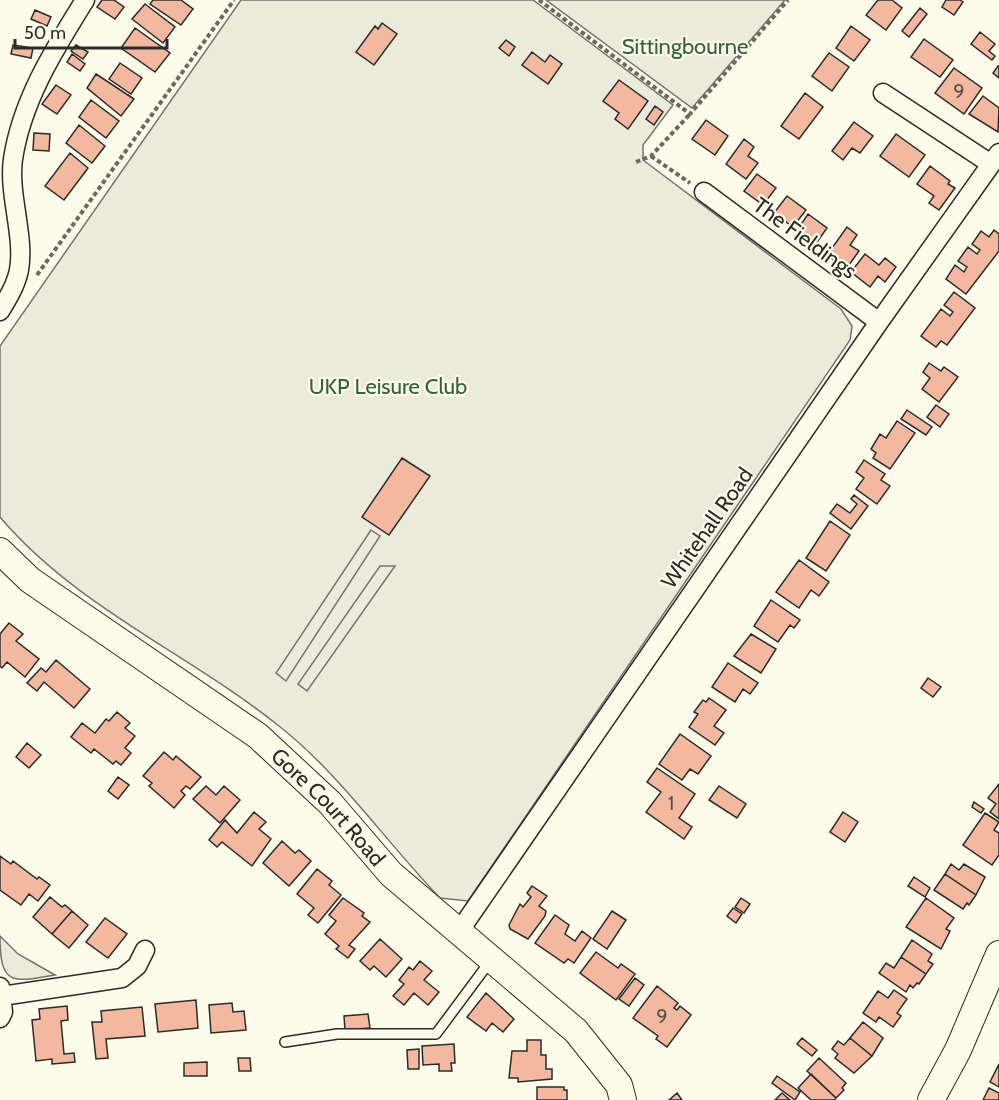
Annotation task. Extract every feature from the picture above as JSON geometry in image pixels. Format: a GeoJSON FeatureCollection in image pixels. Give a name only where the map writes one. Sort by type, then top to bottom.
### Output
{"type":"FeatureCollection","features":[{"type":"Feature","properties":{"kind":"street"},"geometry":{"type":"LineString","coordinates":[[0,311],[13,290],[20,268],[13,160],[18,141],[39,75],[85,0]]}},
{"type":"Feature","properties":{"kind":"street"},"geometry":{"type":"LineString","coordinates":[[883,93],[995,158]]}},
{"type":"Feature","properties":{"kind":"street","name":"Whitehall Road"},"geometry":{"type":"LineString","coordinates":[[458,933],[879,322],[995,158]]}},
{"type":"Feature","properties":{"kind":"street","name":"The Fieldings"},"geometry":{"type":"LineString","coordinates":[[704,192],[879,322]]}},
{"type":"Feature","properties":{"kind":"street","name":"Gore Court Road"},"geometry":{"type":"LineString","coordinates":[[0,551],[30,580],[258,736],[330,803],[391,874],[458,933],[492,958],[585,1041],[619,1085],[623,1100]]}},
{"type":"Feature","properties":{"kind":"street"},"geometry":{"type":"LineString","coordinates":[[0,1018],[3,1012],[1,991],[122,978],[137,966],[145,950]]}},
{"type":"Feature","properties":{"kind":"street"},"geometry":{"type":"LineString","coordinates":[[932,1100],[958,1050],[999,954]]}},
{"type":"Feature","properties":{"kind":"lane"},"geometry":{"type":"LineString","coordinates":[[285,1042],[337,1034],[436,1034],[492,958]]}},
{"type":"Feature","properties":{"kind":"path"},"geometry":{"type":"LineString","coordinates":[[35,278],[234,0]]}},
{"type":"Feature","properties":{"kind":"path"},"geometry":{"type":"LineString","coordinates":[[539,0],[690,114]]}},
{"type":"Feature","properties":{"kind":"path"},"geometry":{"type":"LineString","coordinates":[[636,162],[651,156],[788,0]]}},
{"type":"Feature","properties":{"kind":"path"},"geometry":{"type":"LineString","coordinates":[[651,156],[704,192]]}},
{"type":"Feature","properties":{"kind":"green space","name":"UKP Leisure Club"},"geometry":{"type":"Polygon","coordinates":[[[241,0],[533,0],[673,105],[643,145],[643,160],[841,309],[852,326],[850,340],[468,901],[440,898],[343,787],[301,745],[244,700],[134,628],[63,577],[30,549],[0,517],[0,346],[241,0]]]}},
{"type":"Feature","properties":{"kind":"green space","name":"Sittingbourne"},"geometry":{"type":"Polygon","coordinates":[[[546,0],[785,0],[692,108],[546,0]]]}},
{"type":"Feature","properties":{"kind":"green space"},"geometry":{"type":"Polygon","coordinates":[[[0,936],[18,954],[55,975],[28,979],[11,977],[2,964],[0,936]]]}},
{"type":"Feature","properties":{"kind":"shaded area"},"geometry":{"type":"Polygon","coordinates":[[[371,530],[380,536],[286,681],[276,673],[371,530]]]}},
{"type":"Feature","properties":{"kind":"shaded area"},"geometry":{"type":"Polygon","coordinates":[[[380,566],[395,566],[307,691],[298,684],[380,566]]]}},
{"type":"Feature","properties":{"kind":"building"},"geometry":{"type":"Polygon","coordinates":[[[102,0],[114,0],[124,7],[115,19],[97,7],[102,0]]]}},
{"type":"Feature","properties":{"kind":"building"},"geometry":{"type":"Polygon","coordinates":[[[153,0],[181,0],[193,9],[181,25],[150,4],[153,0]]]}},
{"type":"Feature","properties":{"kind":"building"},"geometry":{"type":"Polygon","coordinates":[[[878,0],[892,0],[902,8],[886,30],[866,15],[878,0]]]}},
{"type":"Feature","properties":{"kind":"building"},"geometry":{"type":"Polygon","coordinates":[[[946,0],[963,2],[954,15],[942,7],[946,0]]]}},
{"type":"Feature","properties":{"kind":"building"},"geometry":{"type":"Polygon","coordinates":[[[145,4],[175,27],[163,43],[132,19],[145,4]]]}},
{"type":"Feature","properties":{"kind":"building"},"geometry":{"type":"Polygon","coordinates":[[[920,8],[927,14],[909,37],[902,31],[920,8]]]}},
{"type":"Feature","properties":{"kind":"building"},"geometry":{"type":"Polygon","coordinates":[[[35,10],[51,17],[47,26],[31,19],[35,10]]]}},
{"type":"Feature","properties":{"kind":"building"},"geometry":{"type":"Polygon","coordinates":[[[382,23],[397,34],[374,65],[356,52],[375,26],[378,29],[382,23]]]}},
{"type":"Feature","properties":{"kind":"building"},"geometry":{"type":"Polygon","coordinates":[[[851,26],[870,40],[854,61],[836,48],[851,26]]]}},
{"type":"Feature","properties":{"kind":"building"},"geometry":{"type":"Polygon","coordinates":[[[135,28],[170,53],[155,72],[121,48],[135,28]]]}},
{"type":"Feature","properties":{"kind":"building"},"geometry":{"type":"Polygon","coordinates":[[[980,32],[995,44],[989,51],[995,56],[992,60],[971,44],[980,32]]]}},
{"type":"Feature","properties":{"kind":"building"},"geometry":{"type":"Polygon","coordinates":[[[924,39],[953,60],[940,77],[911,57],[924,39]]]}},
{"type":"Feature","properties":{"kind":"building"},"geometry":{"type":"Polygon","coordinates":[[[506,40],[515,47],[509,56],[499,48],[506,40]]]}},
{"type":"Feature","properties":{"kind":"building"},"geometry":{"type":"Polygon","coordinates":[[[13,45],[33,48],[31,58],[11,54],[13,45]]]}},
{"type":"Feature","properties":{"kind":"building"},"geometry":{"type":"Polygon","coordinates":[[[76,45],[88,52],[83,59],[71,51],[76,45]]]}},
{"type":"Feature","properties":{"kind":"building"},"geometry":{"type":"Polygon","coordinates":[[[532,52],[545,62],[550,55],[562,64],[548,84],[522,65],[532,52]]]}},
{"type":"Feature","properties":{"kind":"building"},"geometry":{"type":"Polygon","coordinates":[[[829,53],[849,67],[832,91],[812,76],[829,53]]]}},
{"type":"Feature","properties":{"kind":"building"},"geometry":{"type":"Polygon","coordinates":[[[72,54],[85,64],[80,71],[67,62],[72,54]]]}},
{"type":"Feature","properties":{"kind":"building"},"geometry":{"type":"Polygon","coordinates":[[[120,63],[142,78],[131,94],[109,79],[120,63]]]}},
{"type":"Feature","properties":{"kind":"building"},"geometry":{"type":"Polygon","coordinates":[[[999,66],[999,78],[993,73],[999,66]]]}},
{"type":"Feature","properties":{"kind":"building"},"geometry":{"type":"Polygon","coordinates":[[[954,68],[982,88],[964,114],[935,93],[954,68]]]}},
{"type":"Feature","properties":{"kind":"building"},"geometry":{"type":"Polygon","coordinates":[[[96,74],[134,99],[121,116],[87,88],[96,74]]]}},
{"type":"Feature","properties":{"kind":"building"},"geometry":{"type":"Polygon","coordinates":[[[619,80],[648,101],[628,129],[615,119],[619,113],[603,101],[619,80]]]}},
{"type":"Feature","properties":{"kind":"building"},"geometry":{"type":"Polygon","coordinates":[[[56,85],[71,95],[57,114],[42,104],[56,85]]]}},
{"type":"Feature","properties":{"kind":"building"},"geometry":{"type":"Polygon","coordinates":[[[805,93],[823,107],[799,139],[781,126],[805,93]]]}},
{"type":"Feature","properties":{"kind":"building"},"geometry":{"type":"Polygon","coordinates":[[[983,96],[999,108],[998,132],[969,114],[983,96]]]}},
{"type":"Feature","properties":{"kind":"building"},"geometry":{"type":"Polygon","coordinates":[[[91,100],[119,121],[106,138],[79,117],[91,100]]]}},
{"type":"Feature","properties":{"kind":"building"},"geometry":{"type":"Polygon","coordinates":[[[655,106],[663,112],[654,125],[646,119],[655,106]]]}},
{"type":"Feature","properties":{"kind":"building"},"geometry":{"type":"Polygon","coordinates":[[[706,120],[728,136],[715,155],[692,139],[706,120]]]}},
{"type":"Feature","properties":{"kind":"building"},"geometry":{"type":"Polygon","coordinates":[[[854,122],[873,136],[860,153],[852,148],[843,160],[832,151],[854,122]]]}},
{"type":"Feature","properties":{"kind":"building"},"geometry":{"type":"Polygon","coordinates":[[[79,125],[105,146],[92,163],[66,143],[79,125]]]}},
{"type":"Feature","properties":{"kind":"building"},"geometry":{"type":"Polygon","coordinates":[[[34,133],[50,134],[49,151],[33,150],[34,133]]]}},
{"type":"Feature","properties":{"kind":"building"},"geometry":{"type":"Polygon","coordinates":[[[896,134],[925,155],[909,177],[880,156],[896,134]]]}},
{"type":"Feature","properties":{"kind":"building"},"geometry":{"type":"Polygon","coordinates":[[[744,139],[754,147],[748,156],[758,163],[746,179],[726,164],[744,139]]]}},
{"type":"Feature","properties":{"kind":"building"},"geometry":{"type":"Polygon","coordinates":[[[70,153],[88,168],[64,200],[45,186],[70,153]]]}},
{"type":"Feature","properties":{"kind":"building"},"geometry":{"type":"Polygon","coordinates":[[[930,166],[950,181],[948,184],[955,188],[939,210],[929,203],[934,196],[917,184],[930,166]]]}},
{"type":"Feature","properties":{"kind":"building"},"geometry":{"type":"Polygon","coordinates":[[[757,174],[776,188],[763,205],[744,191],[757,174]]]}},
{"type":"Feature","properties":{"kind":"building"},"geometry":{"type":"Polygon","coordinates":[[[787,196],[806,210],[793,227],[774,213],[787,196]]]}},
{"type":"Feature","properties":{"kind":"building"},"geometry":{"type":"Polygon","coordinates":[[[808,214],[827,228],[815,245],[796,232],[808,214]]]}},
{"type":"Feature","properties":{"kind":"building"},"geometry":{"type":"Polygon","coordinates":[[[847,227],[857,235],[850,245],[859,251],[846,269],[827,255],[847,227]]]}},
{"type":"Feature","properties":{"kind":"building"},"geometry":{"type":"Polygon","coordinates":[[[994,230],[999,234],[999,251],[966,294],[946,279],[955,265],[964,272],[967,267],[958,261],[968,247],[977,254],[980,250],[972,244],[981,231],[989,237],[994,230]]]}},
{"type":"Feature","properties":{"kind":"building"},"geometry":{"type":"Polygon","coordinates":[[[865,254],[879,265],[885,258],[896,267],[885,282],[878,276],[870,287],[851,272],[865,254]]]}},
{"type":"Feature","properties":{"kind":"building"},"geometry":{"type":"Polygon","coordinates":[[[954,292],[975,308],[947,345],[941,341],[936,347],[921,336],[941,309],[950,316],[953,312],[944,305],[954,292]]]}},
{"type":"Feature","properties":{"kind":"building"},"geometry":{"type":"Polygon","coordinates":[[[929,363],[941,371],[944,367],[958,377],[939,402],[922,389],[930,378],[923,372],[929,363]]]}},
{"type":"Feature","properties":{"kind":"building"},"geometry":{"type":"Polygon","coordinates":[[[936,405],[949,414],[940,427],[927,417],[936,405]]]}},
{"type":"Feature","properties":{"kind":"building"},"geometry":{"type":"Polygon","coordinates":[[[907,410],[932,427],[926,435],[901,419],[907,410]]]}},
{"type":"Feature","properties":{"kind":"building"},"geometry":{"type":"Polygon","coordinates":[[[897,421],[915,433],[890,469],[873,458],[876,453],[871,449],[880,434],[886,438],[897,421]]]}},
{"type":"Feature","properties":{"kind":"building"},"geometry":{"type":"Polygon","coordinates":[[[402,458],[430,476],[389,535],[362,517],[402,458]]]}},
{"type":"Feature","properties":{"kind":"building"},"geometry":{"type":"Polygon","coordinates":[[[864,460],[885,474],[881,480],[890,486],[877,504],[856,489],[864,478],[856,472],[864,460]]]}},
{"type":"Feature","properties":{"kind":"building"},"geometry":{"type":"Polygon","coordinates":[[[854,495],[868,506],[851,529],[830,513],[837,504],[850,513],[857,504],[851,499],[854,495]]]}},
{"type":"Feature","properties":{"kind":"building"},"geometry":{"type":"Polygon","coordinates":[[[830,521],[850,535],[826,571],[806,558],[830,521]]]}},
{"type":"Feature","properties":{"kind":"building"},"geometry":{"type":"Polygon","coordinates":[[[799,560],[829,582],[819,596],[811,590],[799,608],[776,592],[799,560]]]}},
{"type":"Feature","properties":{"kind":"building"},"geometry":{"type":"Polygon","coordinates":[[[771,600],[800,620],[794,628],[790,625],[778,642],[754,626],[771,600]]]}},
{"type":"Feature","properties":{"kind":"building"},"geometry":{"type":"Polygon","coordinates":[[[9,623],[23,634],[16,641],[39,659],[25,677],[7,662],[2,668],[0,666],[0,634],[9,623]]]}},
{"type":"Feature","properties":{"kind":"building"},"geometry":{"type":"Polygon","coordinates":[[[751,634],[776,649],[761,673],[734,656],[751,634]]]}},
{"type":"Feature","properties":{"kind":"building"},"geometry":{"type":"Polygon","coordinates":[[[56,660],[90,689],[74,708],[44,682],[37,691],[27,683],[41,668],[46,672],[56,660]]]}},
{"type":"Feature","properties":{"kind":"building"},"geometry":{"type":"Polygon","coordinates":[[[728,663],[758,683],[750,694],[743,689],[735,702],[712,687],[728,663]]]}},
{"type":"Feature","properties":{"kind":"building"},"geometry":{"type":"Polygon","coordinates":[[[928,678],[941,687],[933,697],[921,688],[928,678]]]}},
{"type":"Feature","properties":{"kind":"building"},"geometry":{"type":"Polygon","coordinates":[[[709,698],[726,710],[714,726],[724,733],[715,745],[689,727],[698,714],[694,712],[703,700],[706,702],[709,698]]]}},
{"type":"Feature","properties":{"kind":"building"},"geometry":{"type":"Polygon","coordinates":[[[117,712],[130,723],[125,728],[135,736],[125,748],[131,753],[121,765],[116,761],[113,764],[94,749],[91,753],[71,737],[82,723],[95,733],[106,719],[109,721],[117,712]]]}},
{"type":"Feature","properties":{"kind":"building"},"geometry":{"type":"Polygon","coordinates":[[[680,734],[711,756],[698,774],[690,769],[682,780],[659,764],[680,734]]]}},
{"type":"Feature","properties":{"kind":"building"},"geometry":{"type":"Polygon","coordinates":[[[27,743],[41,755],[29,768],[16,757],[27,743]]]}},
{"type":"Feature","properties":{"kind":"building"},"geometry":{"type":"Polygon","coordinates":[[[164,752],[173,760],[176,756],[201,777],[190,789],[186,786],[181,791],[185,795],[174,808],[149,786],[152,783],[143,776],[164,752]]]}},
{"type":"Feature","properties":{"kind":"building"},"geometry":{"type":"Polygon","coordinates":[[[657,768],[695,794],[679,818],[692,827],[684,839],[646,812],[661,792],[647,782],[657,768]]]}},
{"type":"Feature","properties":{"kind":"building"},"geometry":{"type":"Polygon","coordinates":[[[118,777],[129,785],[118,799],[108,791],[118,777]]]}},
{"type":"Feature","properties":{"kind":"building"},"geometry":{"type":"Polygon","coordinates":[[[999,784],[999,819],[990,812],[996,804],[988,798],[999,784]]]}},
{"type":"Feature","properties":{"kind":"building"},"geometry":{"type":"Polygon","coordinates":[[[206,786],[216,795],[224,786],[240,800],[220,823],[193,799],[206,786]]]}},
{"type":"Feature","properties":{"kind":"building"},"geometry":{"type":"Polygon","coordinates":[[[719,786],[746,804],[737,818],[709,800],[719,786]]]}},
{"type":"Feature","properties":{"kind":"building"},"geometry":{"type":"Polygon","coordinates":[[[974,802],[984,809],[981,813],[972,807],[974,802]]]}},
{"type":"Feature","properties":{"kind":"building"},"geometry":{"type":"Polygon","coordinates":[[[254,812],[266,822],[259,829],[271,839],[252,866],[222,842],[217,847],[209,840],[225,820],[237,833],[254,812]]]}},
{"type":"Feature","properties":{"kind":"building"},"geometry":{"type":"Polygon","coordinates":[[[843,812],[858,822],[845,842],[830,832],[843,812]]]}},
{"type":"Feature","properties":{"kind":"building"},"geometry":{"type":"Polygon","coordinates":[[[985,813],[999,822],[994,830],[999,833],[999,855],[992,865],[963,845],[985,813]]]}},
{"type":"Feature","properties":{"kind":"building"},"geometry":{"type":"Polygon","coordinates":[[[282,841],[295,853],[299,850],[311,861],[289,886],[263,863],[282,841]]]}},
{"type":"Feature","properties":{"kind":"building"},"geometry":{"type":"Polygon","coordinates":[[[0,856],[11,864],[13,861],[37,879],[39,877],[50,885],[38,901],[29,894],[21,905],[0,890],[0,856]]]}},
{"type":"Feature","properties":{"kind":"building"},"geometry":{"type":"Polygon","coordinates":[[[951,864],[959,870],[964,864],[985,877],[976,895],[945,874],[951,864]]]}},
{"type":"Feature","properties":{"kind":"building"},"geometry":{"type":"Polygon","coordinates":[[[317,869],[332,881],[329,885],[341,895],[318,923],[308,915],[314,908],[297,894],[317,869]]]}},
{"type":"Feature","properties":{"kind":"building"},"geometry":{"type":"Polygon","coordinates":[[[945,874],[976,895],[963,909],[934,890],[945,874]]]}},
{"type":"Feature","properties":{"kind":"building"},"geometry":{"type":"Polygon","coordinates":[[[914,877],[930,888],[925,897],[908,886],[914,877]]]}},
{"type":"Feature","properties":{"kind":"building"},"geometry":{"type":"Polygon","coordinates":[[[532,886],[547,896],[539,906],[546,911],[545,916],[528,939],[510,929],[509,925],[520,904],[523,907],[531,897],[527,893],[532,886]]]}},
{"type":"Feature","properties":{"kind":"building"},"geometry":{"type":"Polygon","coordinates":[[[50,897],[62,907],[65,905],[72,911],[52,934],[33,917],[50,897]]]}},
{"type":"Feature","properties":{"kind":"building"},"geometry":{"type":"Polygon","coordinates":[[[343,898],[364,913],[362,916],[370,922],[349,945],[355,949],[348,958],[336,949],[339,946],[325,934],[336,921],[329,915],[343,898]]]}},
{"type":"Feature","properties":{"kind":"building"},"geometry":{"type":"Polygon","coordinates":[[[741,898],[750,904],[744,913],[735,907],[741,898]]]}},
{"type":"Feature","properties":{"kind":"building"},"geometry":{"type":"Polygon","coordinates":[[[926,898],[954,918],[946,929],[950,931],[941,949],[906,927],[926,898]]]}},
{"type":"Feature","properties":{"kind":"building"},"geometry":{"type":"Polygon","coordinates":[[[733,908],[742,914],[736,923],[727,916],[733,908]]]}},
{"type":"Feature","properties":{"kind":"building"},"geometry":{"type":"Polygon","coordinates":[[[72,911],[88,925],[69,948],[52,934],[72,911]]]}},
{"type":"Feature","properties":{"kind":"building"},"geometry":{"type":"Polygon","coordinates":[[[612,911],[626,920],[607,949],[593,939],[612,911]]]}},
{"type":"Feature","properties":{"kind":"building"},"geometry":{"type":"Polygon","coordinates":[[[555,915],[569,925],[565,934],[575,941],[582,931],[591,938],[574,963],[568,959],[564,963],[535,943],[555,915]]]}},
{"type":"Feature","properties":{"kind":"building"},"geometry":{"type":"Polygon","coordinates":[[[105,918],[127,934],[108,958],[86,942],[105,918]]]}},
{"type":"Feature","properties":{"kind":"building"},"geometry":{"type":"Polygon","coordinates":[[[380,939],[402,959],[386,977],[374,966],[370,970],[360,961],[380,939]]]}},
{"type":"Feature","properties":{"kind":"building"},"geometry":{"type":"Polygon","coordinates":[[[912,940],[932,954],[928,961],[933,964],[926,974],[901,957],[912,940]]]}},
{"type":"Feature","properties":{"kind":"building"},"geometry":{"type":"Polygon","coordinates":[[[596,952],[618,968],[621,964],[635,974],[616,1000],[580,973],[596,952]]]}},
{"type":"Feature","properties":{"kind":"building"},"geometry":{"type":"Polygon","coordinates":[[[901,957],[926,974],[919,984],[917,983],[913,988],[910,985],[906,992],[879,973],[886,963],[894,968],[901,957]]]}},
{"type":"Feature","properties":{"kind":"building"},"geometry":{"type":"Polygon","coordinates":[[[420,961],[432,971],[424,980],[439,992],[428,1005],[414,993],[404,1005],[393,996],[404,984],[399,980],[409,967],[413,970],[420,961]]]}},
{"type":"Feature","properties":{"kind":"building"},"geometry":{"type":"Polygon","coordinates":[[[635,978],[644,985],[629,1006],[619,999],[635,978]]]}},
{"type":"Feature","properties":{"kind":"building"},"geometry":{"type":"Polygon","coordinates":[[[657,986],[678,1003],[674,1008],[677,1010],[680,1006],[691,1015],[667,1047],[656,1039],[658,1036],[633,1018],[657,986]]]}},
{"type":"Feature","properties":{"kind":"building"},"geometry":{"type":"Polygon","coordinates":[[[894,990],[907,999],[897,1013],[901,1016],[893,1027],[879,1017],[876,1022],[863,1013],[878,991],[888,998],[894,990]]]}},
{"type":"Feature","properties":{"kind":"building"},"geometry":{"type":"Polygon","coordinates":[[[486,993],[514,1019],[503,1032],[492,1023],[486,1031],[467,1017],[486,993]]]}},
{"type":"Feature","properties":{"kind":"building"},"geometry":{"type":"Polygon","coordinates":[[[196,1000],[198,1028],[158,1032],[155,1004],[196,1000]]]}},
{"type":"Feature","properties":{"kind":"building"},"geometry":{"type":"Polygon","coordinates":[[[232,1003],[233,1012],[244,1011],[246,1030],[211,1033],[209,1005],[232,1003]]]}},
{"type":"Feature","properties":{"kind":"building"},"geometry":{"type":"Polygon","coordinates":[[[67,1006],[68,1020],[61,1021],[64,1054],[74,1053],[75,1062],[52,1064],[52,1059],[36,1061],[32,1020],[40,1019],[39,1009],[67,1006]]]}},
{"type":"Feature","properties":{"kind":"building"},"geometry":{"type":"Polygon","coordinates":[[[142,1007],[145,1036],[106,1039],[108,1058],[96,1059],[92,1022],[102,1022],[101,1011],[142,1007]]]}},
{"type":"Feature","properties":{"kind":"building"},"geometry":{"type":"Polygon","coordinates":[[[368,1014],[370,1028],[345,1030],[344,1016],[368,1014]]]}},
{"type":"Feature","properties":{"kind":"building"},"geometry":{"type":"Polygon","coordinates":[[[863,1022],[883,1038],[872,1056],[850,1038],[863,1022]]]}},
{"type":"Feature","properties":{"kind":"building"},"geometry":{"type":"Polygon","coordinates":[[[802,1038],[817,1050],[812,1056],[797,1044],[802,1038]]]}},
{"type":"Feature","properties":{"kind":"building"},"geometry":{"type":"Polygon","coordinates":[[[850,1038],[872,1056],[854,1073],[835,1058],[838,1054],[832,1049],[838,1041],[844,1045],[850,1038]]]}},
{"type":"Feature","properties":{"kind":"building"},"geometry":{"type":"Polygon","coordinates":[[[527,1040],[541,1040],[541,1055],[546,1055],[546,1069],[552,1069],[552,1079],[518,1082],[518,1078],[509,1078],[512,1051],[527,1051],[527,1040]]]}},
{"type":"Feature","properties":{"kind":"building"},"geometry":{"type":"Polygon","coordinates":[[[454,1044],[455,1063],[451,1063],[452,1071],[439,1071],[439,1064],[423,1065],[422,1046],[454,1044]]]}},
{"type":"Feature","properties":{"kind":"building"},"geometry":{"type":"Polygon","coordinates":[[[419,1049],[419,1069],[408,1069],[407,1050],[419,1049]]]}},
{"type":"Feature","properties":{"kind":"building"},"geometry":{"type":"Polygon","coordinates":[[[238,1058],[250,1058],[251,1071],[239,1071],[238,1058]]]}},
{"type":"Feature","properties":{"kind":"building"},"geometry":{"type":"Polygon","coordinates":[[[819,1058],[846,1083],[842,1088],[844,1090],[836,1098],[807,1071],[819,1058]]]}},
{"type":"Feature","properties":{"kind":"building"},"geometry":{"type":"Polygon","coordinates":[[[207,1062],[207,1076],[184,1076],[184,1063],[207,1062]]]}},
{"type":"Feature","properties":{"kind":"building"},"geometry":{"type":"Polygon","coordinates":[[[999,1064],[999,1087],[990,1082],[999,1064]]]}},
{"type":"Feature","properties":{"kind":"building"},"geometry":{"type":"Polygon","coordinates":[[[811,1074],[836,1098],[835,1100],[811,1100],[798,1088],[811,1074]]]}},
{"type":"Feature","properties":{"kind":"building"},"geometry":{"type":"Polygon","coordinates":[[[777,1076],[800,1092],[795,1100],[772,1083],[777,1076]]]}},
{"type":"Feature","properties":{"kind":"building"},"geometry":{"type":"Polygon","coordinates":[[[537,1087],[564,1087],[564,1090],[567,1090],[567,1100],[537,1100],[537,1087]]]}},
{"type":"Feature","properties":{"kind":"building"},"geometry":{"type":"Polygon","coordinates":[[[989,1088],[999,1093],[999,1100],[983,1100],[989,1088]]]}},
{"type":"Feature","properties":{"kind":"building"},"geometry":{"type":"Polygon","coordinates":[[[677,1093],[682,1100],[669,1100],[677,1093]]]}},
{"type":"Feature","properties":{"kind":"building"},"geometry":{"type":"Polygon","coordinates":[[[782,1093],[790,1100],[775,1100],[782,1093]]]}}]}
